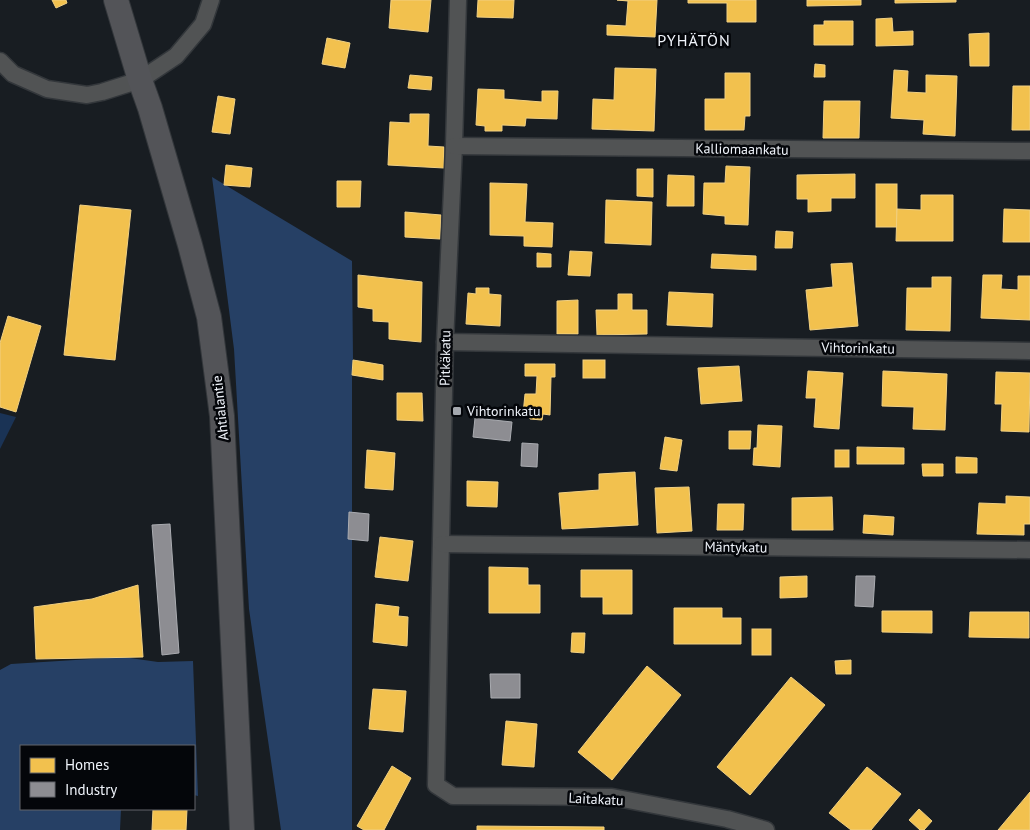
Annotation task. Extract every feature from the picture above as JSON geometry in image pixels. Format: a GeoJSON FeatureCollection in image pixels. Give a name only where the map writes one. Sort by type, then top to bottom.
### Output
{"type":"FeatureCollection","features":[{"type":"Feature","properties":{"kind":"main road","name":"Ahtialantie"},"geometry":{"type":"LineString","coordinates":[[116,0],[190,245],[210,327],[223,425],[242,830]]}},
{"type":"Feature","properties":{"kind":"street"},"geometry":{"type":"LineString","coordinates":[[0,61],[13,74],[47,89],[87,95],[102,92],[140,80],[176,56],[203,24],[211,0]]}},
{"type":"Feature","properties":{"kind":"street","name":"Pitkäkatu"},"geometry":{"type":"LineString","coordinates":[[453,796],[436,785],[445,342],[454,146],[458,0]]}},
{"type":"Feature","properties":{"kind":"street","name":"Kalliomaankatu"},"geometry":{"type":"LineString","coordinates":[[454,146],[1030,152]]}},
{"type":"Feature","properties":{"kind":"street","name":"Vihtorinkatu"},"geometry":{"type":"LineString","coordinates":[[445,342],[1030,351]]}},
{"type":"Feature","properties":{"kind":"street","name":"Mäntykatu"},"geometry":{"type":"LineString","coordinates":[[442,544],[1030,550]]}},
{"type":"Feature","properties":{"kind":"street","name":"Laitakatu"},"geometry":{"type":"LineString","coordinates":[[453,796],[612,797],[727,819],[766,830]]}},
{"type":"Feature","properties":{"kind":"shaded area"},"geometry":{"type":"Polygon","coordinates":[[[212,177],[352,261],[352,830],[281,830],[249,609],[234,349],[212,177]]]}},
{"type":"Feature","properties":{"kind":"shaded area"},"geometry":{"type":"Polygon","coordinates":[[[0,413],[16,417],[0,449],[0,413]]]}},
{"type":"Feature","properties":{"kind":"shaded area"},"geometry":{"type":"Polygon","coordinates":[[[123,657],[158,662],[193,661],[198,796],[195,795],[195,745],[20,745],[20,810],[121,810],[120,830],[0,830],[0,670],[11,664],[123,657]]]}},
{"type":"Feature","properties":{"kind":"building: Homes"},"geometry":{"type":"Polygon","coordinates":[[[52,0],[66,0],[67,3],[56,8],[52,0]]]}},
{"type":"Feature","properties":{"kind":"building: Homes"},"geometry":{"type":"Polygon","coordinates":[[[391,0],[431,0],[428,32],[389,28],[391,0]]]}},
{"type":"Feature","properties":{"kind":"building: Homes"},"geometry":{"type":"Polygon","coordinates":[[[478,0],[514,0],[513,18],[477,17],[478,0]]]}},
{"type":"Feature","properties":{"kind":"building: Homes"},"geometry":{"type":"Polygon","coordinates":[[[617,0],[657,0],[655,37],[607,35],[607,25],[626,26],[628,1],[617,0]]]}},
{"type":"Feature","properties":{"kind":"building: Homes"},"geometry":{"type":"Polygon","coordinates":[[[688,0],[756,0],[756,22],[727,22],[727,3],[688,3],[688,0]]]}},
{"type":"Feature","properties":{"kind":"building: Homes"},"geometry":{"type":"Polygon","coordinates":[[[807,0],[861,0],[861,5],[807,6],[807,0]]]}},
{"type":"Feature","properties":{"kind":"building: Homes"},"geometry":{"type":"Polygon","coordinates":[[[895,0],[956,0],[956,2],[895,3],[895,0]]]}},
{"type":"Feature","properties":{"kind":"building: Homes"},"geometry":{"type":"Polygon","coordinates":[[[892,18],[893,32],[913,31],[913,45],[876,46],[876,19],[892,18]]]}},
{"type":"Feature","properties":{"kind":"building: Homes"},"geometry":{"type":"Polygon","coordinates":[[[824,21],[853,21],[853,45],[814,45],[814,25],[824,25],[824,21]]]}},
{"type":"Feature","properties":{"kind":"building: Homes"},"geometry":{"type":"Polygon","coordinates":[[[989,33],[989,66],[970,66],[969,34],[989,33]]]}},
{"type":"Feature","properties":{"kind":"building: Homes"},"geometry":{"type":"Polygon","coordinates":[[[327,38],[350,43],[345,68],[322,64],[327,38]]]}},
{"type":"Feature","properties":{"kind":"building: Homes"},"geometry":{"type":"Polygon","coordinates":[[[815,64],[825,65],[825,77],[814,77],[815,64]]]}},
{"type":"Feature","properties":{"kind":"building: Homes"},"geometry":{"type":"Polygon","coordinates":[[[615,68],[656,69],[654,131],[592,129],[593,99],[614,100],[615,68]]]}},
{"type":"Feature","properties":{"kind":"building: Homes"},"geometry":{"type":"Polygon","coordinates":[[[894,70],[908,71],[907,92],[926,93],[926,75],[957,76],[955,136],[923,134],[924,120],[891,118],[894,70]]]}},
{"type":"Feature","properties":{"kind":"building: Homes"},"geometry":{"type":"Polygon","coordinates":[[[725,73],[750,73],[750,116],[745,116],[744,130],[705,130],[705,99],[725,99],[725,73]]]}},
{"type":"Feature","properties":{"kind":"building: Homes"},"geometry":{"type":"Polygon","coordinates":[[[410,75],[432,77],[431,90],[408,88],[410,75]]]}},
{"type":"Feature","properties":{"kind":"building: Homes"},"geometry":{"type":"Polygon","coordinates":[[[1013,86],[1030,86],[1030,130],[1012,130],[1013,86]]]}},
{"type":"Feature","properties":{"kind":"building: Homes"},"geometry":{"type":"Polygon","coordinates":[[[478,89],[504,90],[504,99],[542,102],[542,91],[558,91],[557,119],[526,118],[525,126],[502,125],[502,131],[485,131],[485,126],[476,125],[478,89]]]}},
{"type":"Feature","properties":{"kind":"building: Homes"},"geometry":{"type":"Polygon","coordinates":[[[218,96],[235,99],[230,134],[212,132],[218,96]]]}},
{"type":"Feature","properties":{"kind":"building: Homes"},"geometry":{"type":"Polygon","coordinates":[[[824,101],[860,101],[859,138],[823,138],[824,101]]]}},
{"type":"Feature","properties":{"kind":"building: Homes"},"geometry":{"type":"Polygon","coordinates":[[[410,114],[429,114],[428,146],[444,147],[444,168],[388,165],[390,122],[410,123],[410,114]]]}},
{"type":"Feature","properties":{"kind":"building: Homes"},"geometry":{"type":"Polygon","coordinates":[[[226,165],[252,168],[250,187],[224,185],[226,165]]]}},
{"type":"Feature","properties":{"kind":"building: Homes"},"geometry":{"type":"Polygon","coordinates":[[[726,166],[750,167],[748,225],[725,224],[725,216],[703,214],[704,183],[725,183],[726,166]]]}},
{"type":"Feature","properties":{"kind":"building: Homes"},"geometry":{"type":"Polygon","coordinates":[[[637,169],[653,169],[653,197],[637,196],[637,169]]]}},
{"type":"Feature","properties":{"kind":"building: Homes"},"geometry":{"type":"Polygon","coordinates":[[[855,174],[855,198],[831,198],[831,211],[808,212],[808,199],[797,199],[797,175],[855,174]]]}},
{"type":"Feature","properties":{"kind":"building: Homes"},"geometry":{"type":"Polygon","coordinates":[[[668,175],[694,176],[694,206],[667,206],[668,175]]]}},
{"type":"Feature","properties":{"kind":"building: Homes"},"geometry":{"type":"Polygon","coordinates":[[[337,181],[361,181],[360,207],[337,207],[337,181]]]}},
{"type":"Feature","properties":{"kind":"building: Homes"},"geometry":{"type":"Polygon","coordinates":[[[490,183],[527,184],[525,222],[553,223],[552,247],[524,246],[524,236],[490,235],[490,183]]]}},
{"type":"Feature","properties":{"kind":"building: Homes"},"geometry":{"type":"Polygon","coordinates":[[[876,184],[897,184],[897,227],[876,227],[876,184]]]}},
{"type":"Feature","properties":{"kind":"building: Homes"},"geometry":{"type":"Polygon","coordinates":[[[921,195],[953,195],[953,241],[896,241],[897,209],[921,210],[921,195]]]}},
{"type":"Feature","properties":{"kind":"building: Homes"},"geometry":{"type":"Polygon","coordinates":[[[606,200],[652,202],[651,245],[605,243],[606,200]]]}},
{"type":"Feature","properties":{"kind":"building: Homes"},"geometry":{"type":"Polygon","coordinates":[[[80,205],[131,210],[115,360],[64,355],[80,205]]]}},
{"type":"Feature","properties":{"kind":"building: Homes"},"geometry":{"type":"Polygon","coordinates":[[[1004,209],[1030,210],[1030,242],[1003,242],[1004,209]]]}},
{"type":"Feature","properties":{"kind":"building: Homes"},"geometry":{"type":"Polygon","coordinates":[[[405,212],[441,215],[440,239],[405,237],[405,212]]]}},
{"type":"Feature","properties":{"kind":"building: Homes"},"geometry":{"type":"Polygon","coordinates":[[[776,231],[793,232],[792,248],[775,248],[776,231]]]}},
{"type":"Feature","properties":{"kind":"building: Homes"},"geometry":{"type":"Polygon","coordinates":[[[570,251],[592,252],[590,276],[568,275],[570,251]]]}},
{"type":"Feature","properties":{"kind":"building: Homes"},"geometry":{"type":"Polygon","coordinates":[[[537,253],[551,254],[551,267],[537,267],[537,253]]]}},
{"type":"Feature","properties":{"kind":"building: Homes"},"geometry":{"type":"Polygon","coordinates":[[[712,254],[756,256],[756,270],[711,268],[712,254]]]}},
{"type":"Feature","properties":{"kind":"building: Homes"},"geometry":{"type":"Polygon","coordinates":[[[852,263],[858,326],[810,330],[806,290],[833,287],[831,264],[852,263]]]}},
{"type":"Feature","properties":{"kind":"building: Homes"},"geometry":{"type":"Polygon","coordinates":[[[358,275],[422,282],[421,342],[389,339],[389,322],[373,321],[373,309],[358,307],[358,275]]]}},
{"type":"Feature","properties":{"kind":"building: Homes"},"geometry":{"type":"Polygon","coordinates":[[[983,275],[1002,275],[1001,289],[1018,290],[1018,276],[1030,276],[1030,320],[981,318],[983,275]]]}},
{"type":"Feature","properties":{"kind":"building: Homes"},"geometry":{"type":"Polygon","coordinates":[[[932,277],[951,277],[950,331],[906,330],[907,288],[932,288],[932,277]]]}},
{"type":"Feature","properties":{"kind":"building: Homes"},"geometry":{"type":"Polygon","coordinates":[[[476,288],[489,288],[489,294],[501,295],[500,326],[466,324],[468,293],[476,294],[476,288]]]}},
{"type":"Feature","properties":{"kind":"building: Homes"},"geometry":{"type":"Polygon","coordinates":[[[669,292],[713,294],[712,327],[667,325],[669,292]]]}},
{"type":"Feature","properties":{"kind":"building: Homes"},"geometry":{"type":"Polygon","coordinates":[[[618,294],[632,294],[632,310],[647,310],[647,334],[597,335],[596,310],[618,310],[618,294]]]}},
{"type":"Feature","properties":{"kind":"building: Homes"},"geometry":{"type":"Polygon","coordinates":[[[578,300],[578,334],[557,334],[557,301],[578,300]]]}},
{"type":"Feature","properties":{"kind":"building: Homes"},"geometry":{"type":"Polygon","coordinates":[[[8,316],[41,326],[16,412],[0,407],[0,343],[8,316]]]}},
{"type":"Feature","properties":{"kind":"building: Homes"},"geometry":{"type":"Polygon","coordinates":[[[353,360],[383,365],[383,380],[352,375],[353,360]]]}},
{"type":"Feature","properties":{"kind":"building: Homes"},"geometry":{"type":"Polygon","coordinates":[[[583,360],[605,360],[605,378],[583,378],[583,360]]]}},
{"type":"Feature","properties":{"kind":"building: Homes"},"geometry":{"type":"Polygon","coordinates":[[[525,364],[555,364],[555,377],[551,377],[550,415],[543,414],[542,420],[530,419],[530,414],[523,414],[525,394],[536,394],[537,376],[525,376],[525,364]]]}},
{"type":"Feature","properties":{"kind":"building: Homes"},"geometry":{"type":"Polygon","coordinates":[[[739,366],[742,401],[701,404],[698,368],[739,366]]]}},
{"type":"Feature","properties":{"kind":"building: Homes"},"geometry":{"type":"Polygon","coordinates":[[[808,371],[843,373],[839,429],[814,427],[816,398],[806,398],[808,371]]]}},
{"type":"Feature","properties":{"kind":"building: Homes"},"geometry":{"type":"Polygon","coordinates":[[[883,371],[947,374],[945,430],[913,429],[914,407],[882,406],[883,371]]]}},
{"type":"Feature","properties":{"kind":"building: Homes"},"geometry":{"type":"Polygon","coordinates":[[[996,372],[1030,373],[1029,432],[1001,431],[1002,404],[995,404],[996,372]]]}},
{"type":"Feature","properties":{"kind":"building: Homes"},"geometry":{"type":"Polygon","coordinates":[[[397,393],[422,393],[423,421],[397,420],[397,393]]]}},
{"type":"Feature","properties":{"kind":"building: Homes"},"geometry":{"type":"Polygon","coordinates":[[[758,425],[782,426],[780,467],[753,465],[754,448],[757,448],[758,425]]]}},
{"type":"Feature","properties":{"kind":"building: Homes"},"geometry":{"type":"Polygon","coordinates":[[[729,431],[751,431],[750,449],[729,449],[729,431]]]}},
{"type":"Feature","properties":{"kind":"building: Homes"},"geometry":{"type":"Polygon","coordinates":[[[665,437],[682,440],[677,471],[660,469],[665,437]]]}},
{"type":"Feature","properties":{"kind":"building: Homes"},"geometry":{"type":"Polygon","coordinates":[[[857,447],[904,448],[904,464],[857,464],[857,447]]]}},
{"type":"Feature","properties":{"kind":"building: Homes"},"geometry":{"type":"Polygon","coordinates":[[[367,450],[395,453],[393,490],[365,488],[367,450]]]}},
{"type":"Feature","properties":{"kind":"building: Homes"},"geometry":{"type":"Polygon","coordinates":[[[835,450],[849,450],[849,467],[835,467],[835,450]]]}},
{"type":"Feature","properties":{"kind":"building: Homes"},"geometry":{"type":"Polygon","coordinates":[[[956,457],[977,458],[977,473],[956,473],[956,457]]]}},
{"type":"Feature","properties":{"kind":"building: Homes"},"geometry":{"type":"Polygon","coordinates":[[[922,464],[943,464],[943,476],[923,476],[922,464]]]}},
{"type":"Feature","properties":{"kind":"building: Homes"},"geometry":{"type":"Polygon","coordinates":[[[635,472],[638,525],[562,529],[559,493],[599,490],[599,474],[635,472]]]}},
{"type":"Feature","properties":{"kind":"building: Homes"},"geometry":{"type":"Polygon","coordinates":[[[467,481],[498,482],[497,507],[467,506],[467,481]]]}},
{"type":"Feature","properties":{"kind":"building: Homes"},"geometry":{"type":"Polygon","coordinates":[[[689,487],[692,531],[657,533],[655,488],[689,487]]]}},
{"type":"Feature","properties":{"kind":"building: Homes"},"geometry":{"type":"Polygon","coordinates":[[[1006,496],[1030,497],[1030,524],[1024,524],[1024,535],[977,534],[979,503],[1006,504],[1006,496]]]}},
{"type":"Feature","properties":{"kind":"building: Homes"},"geometry":{"type":"Polygon","coordinates":[[[832,497],[833,530],[792,530],[792,498],[832,497]]]}},
{"type":"Feature","properties":{"kind":"building: Homes"},"geometry":{"type":"Polygon","coordinates":[[[718,504],[744,504],[743,530],[717,530],[718,504]]]}},
{"type":"Feature","properties":{"kind":"building: Homes"},"geometry":{"type":"Polygon","coordinates":[[[864,515],[894,517],[893,535],[863,533],[864,515]]]}},
{"type":"Feature","properties":{"kind":"building: Homes"},"geometry":{"type":"Polygon","coordinates":[[[380,537],[413,541],[408,581],[375,577],[380,537]]]}},
{"type":"Feature","properties":{"kind":"building: Homes"},"geometry":{"type":"Polygon","coordinates":[[[489,567],[528,568],[528,585],[540,585],[540,613],[489,613],[489,567]]]}},
{"type":"Feature","properties":{"kind":"building: Homes"},"geometry":{"type":"Polygon","coordinates":[[[581,570],[632,570],[632,614],[603,614],[603,597],[581,597],[581,570]]]}},
{"type":"Feature","properties":{"kind":"building: Homes"},"geometry":{"type":"Polygon","coordinates":[[[807,576],[807,597],[780,598],[780,577],[807,576]]]}},
{"type":"Feature","properties":{"kind":"building: Homes"},"geometry":{"type":"Polygon","coordinates":[[[138,585],[143,657],[36,659],[34,607],[92,599],[138,585]]]}},
{"type":"Feature","properties":{"kind":"building: Homes"},"geometry":{"type":"Polygon","coordinates":[[[376,604],[399,607],[398,616],[408,617],[407,646],[373,642],[376,604]]]}},
{"type":"Feature","properties":{"kind":"building: Homes"},"geometry":{"type":"Polygon","coordinates":[[[674,608],[722,608],[722,618],[741,618],[741,644],[674,644],[674,608]]]}},
{"type":"Feature","properties":{"kind":"building: Homes"},"geometry":{"type":"Polygon","coordinates":[[[882,611],[932,611],[932,633],[882,632],[882,611]]]}},
{"type":"Feature","properties":{"kind":"building: Homes"},"geometry":{"type":"Polygon","coordinates":[[[970,612],[1029,612],[1029,638],[969,637],[970,612]]]}},
{"type":"Feature","properties":{"kind":"building: Homes"},"geometry":{"type":"Polygon","coordinates":[[[752,629],[771,629],[771,655],[752,655],[752,629]]]}},
{"type":"Feature","properties":{"kind":"building: Homes"},"geometry":{"type":"Polygon","coordinates":[[[572,633],[585,633],[584,653],[571,652],[572,633]]]}},
{"type":"Feature","properties":{"kind":"building: Homes"},"geometry":{"type":"Polygon","coordinates":[[[851,660],[851,674],[836,674],[835,661],[851,660]]]}},
{"type":"Feature","properties":{"kind":"building: Homes"},"geometry":{"type":"Polygon","coordinates":[[[647,666],[681,695],[612,780],[578,752],[647,666]]]}},
{"type":"Feature","properties":{"kind":"building: Homes"},"geometry":{"type":"Polygon","coordinates":[[[791,677],[825,705],[750,795],[717,767],[791,677]]]}},
{"type":"Feature","properties":{"kind":"building: Homes"},"geometry":{"type":"Polygon","coordinates":[[[373,689],[406,691],[403,732],[369,729],[373,689]]]}},
{"type":"Feature","properties":{"kind":"building: Homes"},"geometry":{"type":"Polygon","coordinates":[[[506,721],[537,724],[534,767],[502,765],[506,721]]]}},
{"type":"Feature","properties":{"kind":"building: Homes"},"geometry":{"type":"Polygon","coordinates":[[[392,766],[411,778],[384,830],[364,830],[357,826],[392,766]]]}},
{"type":"Feature","properties":{"kind":"building: Homes"},"geometry":{"type":"Polygon","coordinates":[[[867,767],[901,794],[871,830],[851,830],[829,813],[867,767]]]}},
{"type":"Feature","properties":{"kind":"building: Homes"},"geometry":{"type":"Polygon","coordinates":[[[1030,792],[1030,830],[998,830],[1030,792]]]}},
{"type":"Feature","properties":{"kind":"building: Homes"},"geometry":{"type":"Polygon","coordinates":[[[919,809],[932,821],[924,830],[920,830],[909,820],[919,809]]]}},
{"type":"Feature","properties":{"kind":"building: Homes"},"geometry":{"type":"Polygon","coordinates":[[[153,810],[187,810],[186,830],[152,830],[153,810]]]}},
{"type":"Feature","properties":{"kind":"building: Homes"},"geometry":{"type":"Polygon","coordinates":[[[477,826],[604,827],[604,830],[477,830],[477,826]]]}},
{"type":"Feature","properties":{"kind":"building: Industry"},"geometry":{"type":"Polygon","coordinates":[[[475,418],[512,422],[510,441],[473,437],[475,418]]]}},
{"type":"Feature","properties":{"kind":"building: Industry"},"geometry":{"type":"Polygon","coordinates":[[[522,443],[538,444],[537,467],[521,466],[522,443]]]}},
{"type":"Feature","properties":{"kind":"building: Industry"},"geometry":{"type":"Polygon","coordinates":[[[349,512],[369,514],[368,541],[348,539],[349,512]]]}},
{"type":"Feature","properties":{"kind":"building: Industry"},"geometry":{"type":"Polygon","coordinates":[[[170,524],[179,653],[162,655],[152,525],[170,524]]]}},
{"type":"Feature","properties":{"kind":"building: Industry"},"geometry":{"type":"Polygon","coordinates":[[[856,576],[875,576],[873,607],[855,606],[856,576]]]}},
{"type":"Feature","properties":{"kind":"building: Industry"},"geometry":{"type":"Polygon","coordinates":[[[490,674],[520,674],[520,698],[491,698],[490,674]]]}},
{"type":"Feature","properties":{"kind":"place","name":"Vihtorinkatu"},"geometry":{"type":"Point","coordinates":[457,411]}},
{"type":"Feature","properties":{"kind":"district","name":"PYHÄTÖN"},"geometry":{"type":"Point","coordinates":[694,40]}}]}
